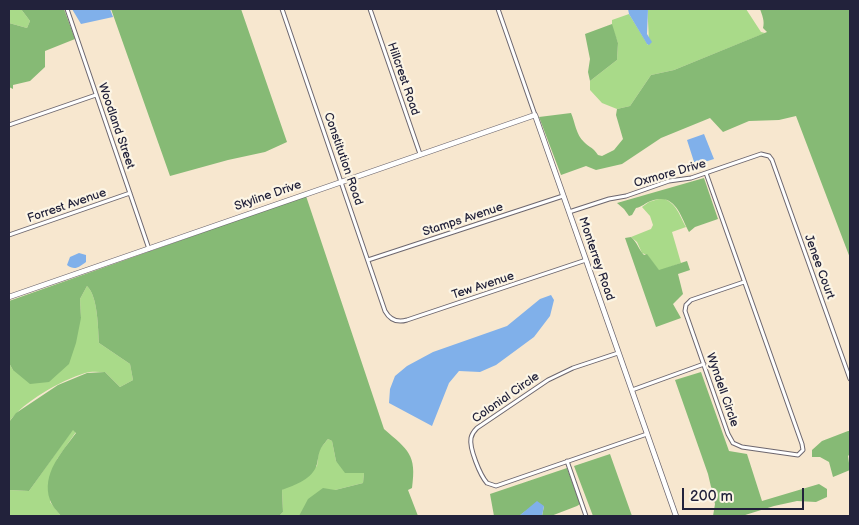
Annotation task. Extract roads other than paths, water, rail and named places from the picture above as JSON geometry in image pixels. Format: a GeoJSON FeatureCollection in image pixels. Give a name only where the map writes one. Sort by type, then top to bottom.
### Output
{"type":"FeatureCollection","features":[{"type":"Feature","properties":{"kind":"street","name":"Woodland Street"},"geometry":{"type":"LineString","coordinates":[[67,9],[150,248]]}},
{"type":"Feature","properties":{"kind":"street","name":"Constitution Road"},"geometry":{"type":"LineString","coordinates":[[282,9],[387,315]]}},
{"type":"Feature","properties":{"kind":"street","name":"Hillcrest Road"},"geometry":{"type":"LineString","coordinates":[[370,9],[420,154]]}},
{"type":"Feature","properties":{"kind":"street","name":"Monterrey Road"},"geometry":{"type":"LineString","coordinates":[[498,9],[676,516]]}},
{"type":"Feature","properties":{"kind":"street"},"geometry":{"type":"LineString","coordinates":[[9,125],[96,95]]}},
{"type":"Feature","properties":{"kind":"street","name":"Skyline Drive"},"geometry":{"type":"LineString","coordinates":[[9,297],[535,115]]}},
{"type":"Feature","properties":{"kind":"street","name":"Oxmore Drive"},"geometry":{"type":"LineString","coordinates":[[569,212],[609,198],[626,196],[669,181],[691,178],[761,154],[769,156],[772,160]]}},
{"type":"Feature","properties":{"kind":"street","name":"Jenee Court"},"geometry":{"type":"LineString","coordinates":[[772,160],[850,379]]}},
{"type":"Feature","properties":{"kind":"street","name":"Wyndell Circle"},"geometry":{"type":"LineString","coordinates":[[706,173],[802,444],[803,450],[798,455],[742,447],[733,443],[728,434],[685,311],[686,305],[691,300],[744,282]]}},
{"type":"Feature","properties":{"kind":"street","name":"Forrest Avenue"},"geometry":{"type":"LineString","coordinates":[[9,235],[130,193]]}},
{"type":"Feature","properties":{"kind":"street","name":"Stamps Avenue"},"geometry":{"type":"LineString","coordinates":[[368,260],[563,196]]}},
{"type":"Feature","properties":{"kind":"street","name":"Tew Avenue"},"geometry":{"type":"LineString","coordinates":[[387,315],[393,320],[403,321],[586,260]]}},
{"type":"Feature","properties":{"kind":"street","name":"Colonial Circle"},"geometry":{"type":"LineString","coordinates":[[618,353],[573,368],[548,380],[478,428],[471,437],[482,477],[486,483],[492,486],[501,485],[647,434]]}},
{"type":"Feature","properties":{"kind":"street"},"geometry":{"type":"LineString","coordinates":[[632,390],[704,364]]}},
{"type":"Feature","properties":{"kind":"street"},"geometry":{"type":"LineString","coordinates":[[567,461],[586,516]]}},
{"type":"Feature","properties":{"kind":"water"},"geometry":{"type":"Polygon","coordinates":[[[72,9],[110,9],[113,17],[81,24],[72,9]]]}},
{"type":"Feature","properties":{"kind":"water"},"geometry":{"type":"Polygon","coordinates":[[[628,9],[648,9],[647,34],[652,42],[649,45],[629,14],[628,9]]]}},
{"type":"Feature","properties":{"kind":"water"},"geometry":{"type":"Polygon","coordinates":[[[704,134],[714,159],[695,165],[687,140],[704,134]]]}},
{"type":"Feature","properties":{"kind":"water"},"geometry":{"type":"Polygon","coordinates":[[[79,253],[86,255],[86,262],[75,268],[67,265],[70,257],[79,253]]]}},
{"type":"Feature","properties":{"kind":"water"},"geometry":{"type":"Polygon","coordinates":[[[551,295],[554,300],[550,316],[534,337],[496,365],[480,372],[459,371],[449,383],[432,426],[389,403],[390,389],[395,376],[407,366],[433,352],[507,326],[540,299],[551,295]]]}},
{"type":"Feature","properties":{"kind":"water"},"geometry":{"type":"Polygon","coordinates":[[[537,501],[544,506],[542,516],[519,516],[537,501]]]}}]}
